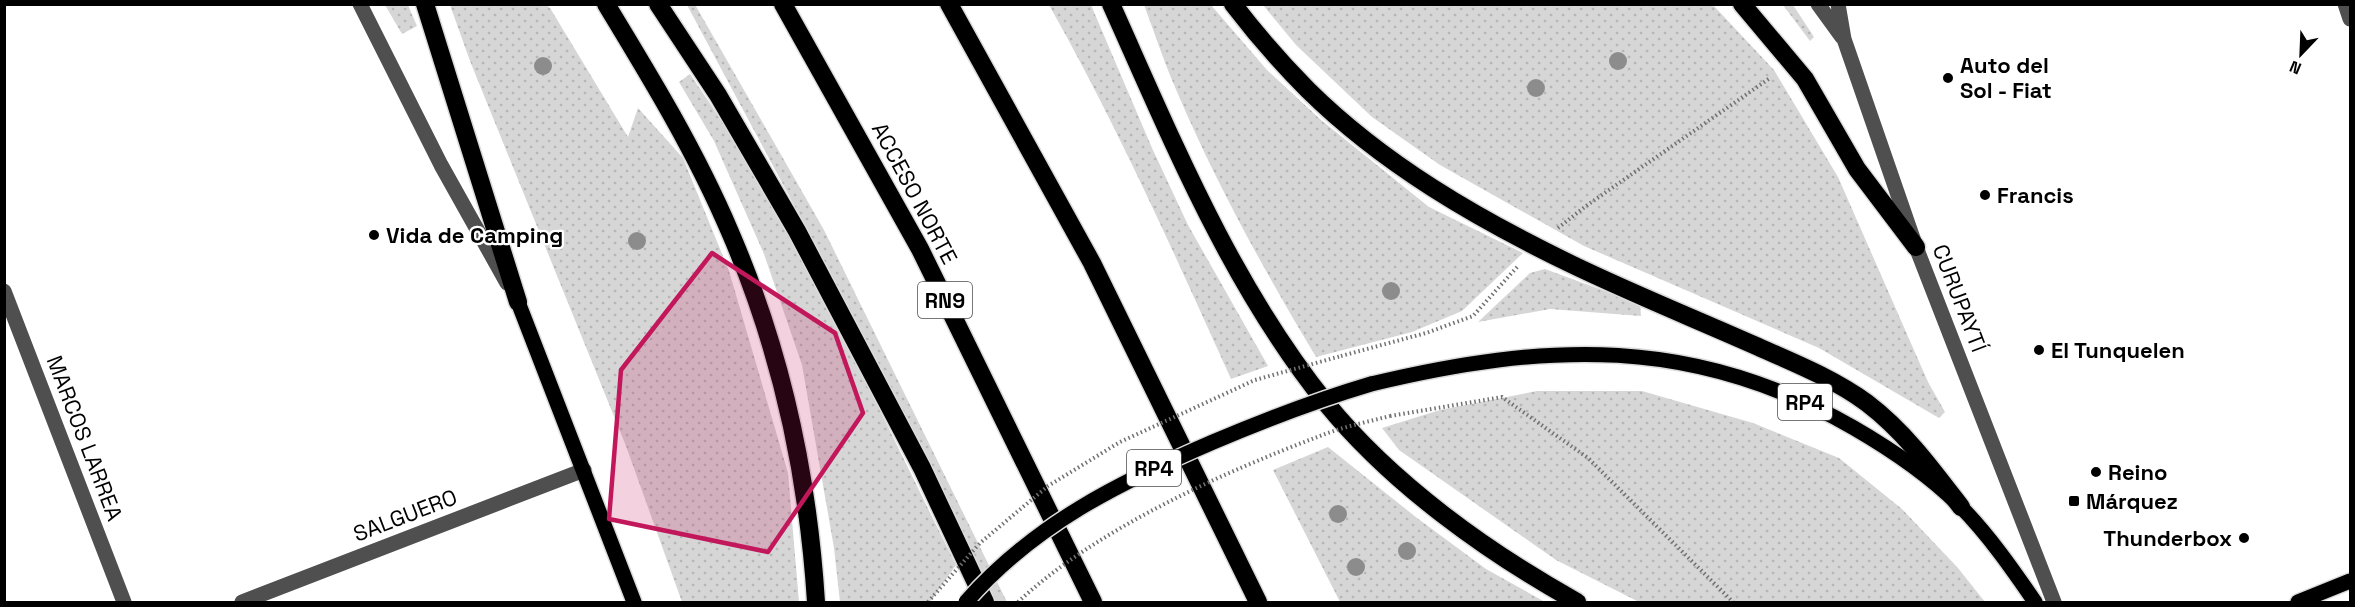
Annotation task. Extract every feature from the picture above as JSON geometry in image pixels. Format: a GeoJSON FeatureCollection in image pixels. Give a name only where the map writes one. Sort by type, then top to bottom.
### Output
{"type":"FeatureCollection","features":[{"type":"Feature","properties":{"kind":"highway"},"geometry":{"type":"LineString","coordinates":[[425,4],[518,302]]}},
{"type":"Feature","properties":{"kind":"highway"},"geometry":{"type":"LineString","coordinates":[[606,4],[670,111],[698,165],[730,230],[760,309],[799,455],[808,513],[816,603]]}},
{"type":"Feature","properties":{"kind":"highway"},"geometry":{"type":"LineString","coordinates":[[658,4],[717,95],[797,231],[922,468],[985,603]]}},
{"type":"Feature","properties":{"kind":"highway","name":"ACCESO NORTE"},"geometry":{"type":"LineString","coordinates":[[783,4],[920,249],[1093,603]]}},
{"type":"Feature","properties":{"kind":"highway"},"geometry":{"type":"LineString","coordinates":[[949,4],[1092,263],[1258,603]]}},
{"type":"Feature","properties":{"kind":"highway"},"geometry":{"type":"LineString","coordinates":[[1111,4],[1179,156],[1221,240],[1275,332],[1328,404],[1366,447],[1464,530],[1577,603]]}},
{"type":"Feature","properties":{"kind":"highway"},"geometry":{"type":"LineString","coordinates":[[1233,4],[1308,89],[1356,133],[1431,187],[1572,265],[1792,361],[1851,392],[1868,404],[1916,448],[1960,507]]}},
{"type":"Feature","properties":{"kind":"highway"},"geometry":{"type":"LineString","coordinates":[[1742,4],[1805,79],[1857,169],[1916,247]]}},
{"type":"Feature","properties":{"kind":"main road"},"geometry":{"type":"LineString","coordinates":[[518,302],[634,603]]}},
{"type":"Feature","properties":{"kind":"main road","name":"RP4"},"geometry":{"type":"LineString","coordinates":[[966,603],[1005,562],[1046,529],[1125,481],[1275,416],[1317,400],[1371,384],[1457,366],[1540,356],[1627,356],[1702,366],[1740,376],[1816,407],[1883,446],[1920,471],[1960,507],[2018,578],[2035,603]]}},
{"type":"Feature","properties":{"kind":"main road"},"geometry":{"type":"LineString","coordinates":[[2298,603],[2350,580]]}},
{"type":"Feature","properties":{"kind":"street"},"geometry":{"type":"LineString","coordinates":[[360,4],[441,165],[518,302]]}},
{"type":"Feature","properties":{"kind":"street"},"geometry":{"type":"LineString","coordinates":[[1818,4],[1844,39]]}},
{"type":"Feature","properties":{"kind":"street","name":"CURUPAYTÍ"},"geometry":{"type":"LineString","coordinates":[[1838,4],[1844,39],[1916,247],[2054,603]]}},
{"type":"Feature","properties":{"kind":"street"},"geometry":{"type":"LineString","coordinates":[[2345,4],[2350,19]]}},
{"type":"Feature","properties":{"kind":"street","name":"MARCOS LARREA"},"geometry":{"type":"LineString","coordinates":[[4,291],[124,603]]}},
{"type":"Feature","properties":{"kind":"street","name":"SALGUERO"},"geometry":{"type":"LineString","coordinates":[[242,603],[584,470]]}},
{"type":"Feature","properties":{"kind":"path"},"geometry":{"type":"LineString","coordinates":[[1341,356],[1426,333],[1473,316],[1536,246],[1586,206],[1776,75]]}},
{"type":"Feature","properties":{"kind":"path"},"geometry":{"type":"LineString","coordinates":[[1018,603],[1081,553],[1145,515],[1203,485],[1322,435],[1390,416],[1502,397],[1588,458],[1733,603]]}},
{"type":"Feature","properties":{"kind":"highlighted area"},"geometry":{"type":"Polygon","coordinates":[[[712,253],[835,333],[863,413],[768,552],[609,519],[621,370],[712,253]]]}},
{"type":"Feature","properties":{"kind":"shaded area"},"geometry":{"type":"Polygon","coordinates":[[[385,5],[408,5],[417,26],[402,34],[385,5]]]}},
{"type":"Feature","properties":{"kind":"shaded area"},"geometry":{"type":"Polygon","coordinates":[[[450,5],[546,5],[550,8],[628,137],[638,108],[683,158],[729,271],[788,473],[799,602],[682,602],[626,446],[470,61],[450,5]]]}},
{"type":"Feature","properties":{"kind":"shaded area"},"geometry":{"type":"Polygon","coordinates":[[[687,5],[695,5],[697,8],[824,230],[1007,602],[987,602],[834,280],[687,5]]]}},
{"type":"Feature","properties":{"kind":"shaded area"},"geometry":{"type":"Polygon","coordinates":[[[1049,5],[1091,5],[1152,148],[1188,225],[1268,366],[1231,379],[1121,143],[1049,5]]]}},
{"type":"Feature","properties":{"kind":"shaded area"},"geometry":{"type":"Polygon","coordinates":[[[1144,5],[1211,5],[1267,70],[1321,120],[1429,207],[1523,253],[1462,311],[1412,332],[1316,357],[1225,195],[1173,83],[1144,5]]]}},
{"type":"Feature","properties":{"kind":"shaded area"},"geometry":{"type":"Polygon","coordinates":[[[1263,5],[1713,5],[1774,70],[1838,177],[1928,382],[1945,412],[1939,418],[1819,348],[1584,246],[1440,165],[1372,117],[1296,45],[1263,5]]]}},
{"type":"Feature","properties":{"kind":"shaded area"},"geometry":{"type":"Polygon","coordinates":[[[1783,5],[1793,5],[1814,37],[1810,41],[1783,5]]]}},
{"type":"Feature","properties":{"kind":"shaded area"},"geometry":{"type":"Polygon","coordinates":[[[690,74],[765,192],[799,252],[956,565],[930,602],[840,602],[834,548],[802,365],[764,254],[714,141],[679,82],[690,74]]]}},
{"type":"Feature","properties":{"kind":"shaded area"},"geometry":{"type":"Polygon","coordinates":[[[1545,269],[1640,304],[1641,316],[1550,309],[1478,322],[1530,273],[1545,269]]]}},
{"type":"Feature","properties":{"kind":"shaded area"},"geometry":{"type":"Polygon","coordinates":[[[1537,391],[1642,391],[1753,423],[1839,458],[1902,509],[1958,568],[1985,602],[1639,602],[1556,560],[1399,450],[1382,428],[1440,410],[1537,391]]]}},
{"type":"Feature","properties":{"kind":"shaded area"},"geometry":{"type":"Polygon","coordinates":[[[1328,447],[1417,518],[1486,569],[1545,602],[1340,602],[1273,470],[1328,447]]]}},
{"type":"Feature","properties":{"kind":"place","name":"Auto del Sol - Fiat"},"geometry":{"type":"Point","coordinates":[1948,78]}},
{"type":"Feature","properties":{"kind":"place","name":"Francis"},"geometry":{"type":"Point","coordinates":[1985,195]}},
{"type":"Feature","properties":{"kind":"place","name":"Vida de Camping"},"geometry":{"type":"Point","coordinates":[374,235]}},
{"type":"Feature","properties":{"kind":"place","name":"El Tunquelen"},"geometry":{"type":"Point","coordinates":[2039,350]}},
{"type":"Feature","properties":{"kind":"place","name":"Reino"},"geometry":{"type":"Point","coordinates":[2096,472]}},
{"type":"Feature","properties":{"kind":"place","name":"Márquez"},"geometry":{"type":"Point","coordinates":[2074,501]}},
{"type":"Feature","properties":{"kind":"place","name":"Thunderbox"},"geometry":{"type":"Point","coordinates":[2244,538]}}]}
